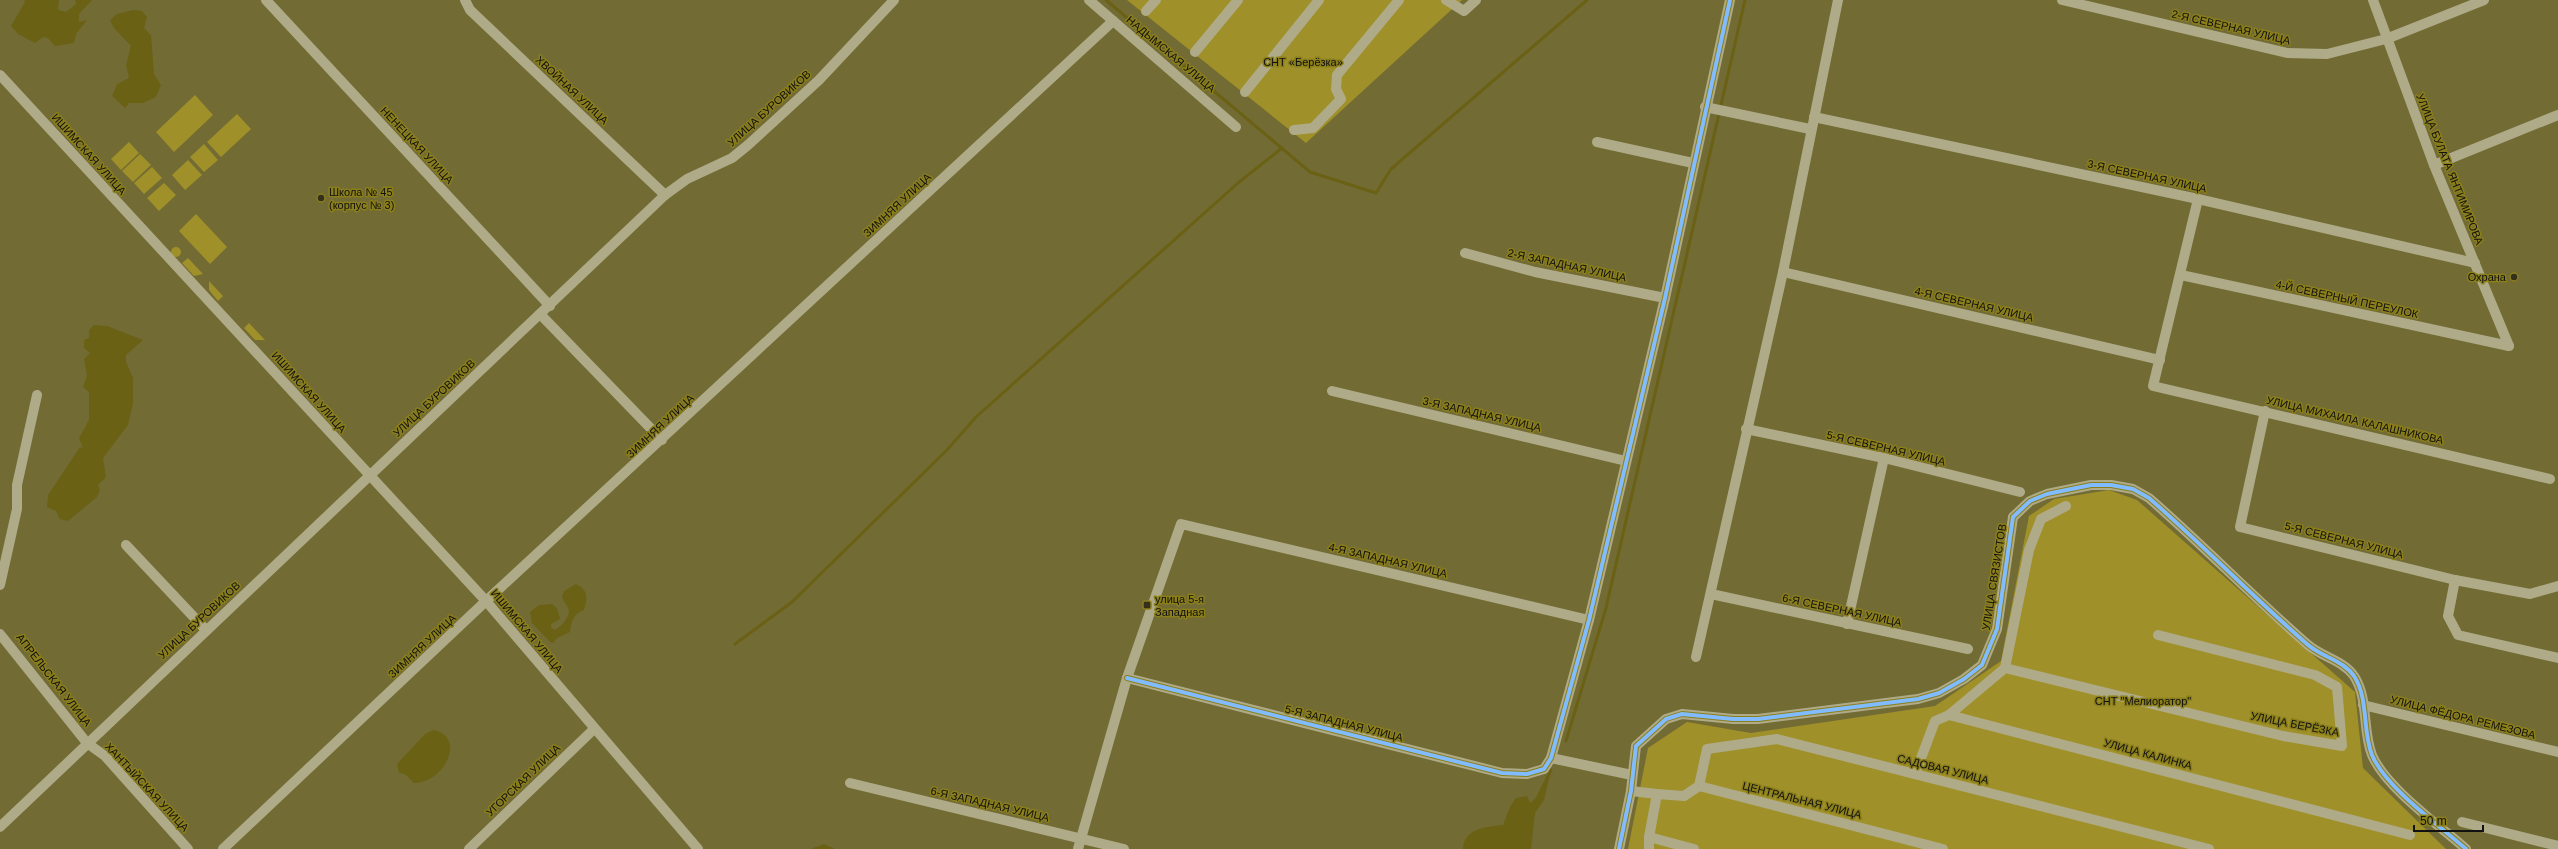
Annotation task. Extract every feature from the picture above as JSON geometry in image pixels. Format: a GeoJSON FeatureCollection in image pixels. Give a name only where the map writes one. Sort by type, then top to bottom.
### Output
{"type":"FeatureCollection","features":[{"type":"Feature","properties":{"kind":"street","name":"ХВОЙНАЯ УЛИЦА"},"geometry":{"type":"LineString","coordinates":[[465,0],[470,10],[665,195]]}},
{"type":"Feature","properties":{"kind":"street","name":"УЛИЦА БУРОВИКОВ"},"geometry":{"type":"LineString","coordinates":[[0,827],[206,630],[550,306],[665,195],[687,179],[732,158],[748,145],[819,80],[892,0]]}},
{"type":"Feature","properties":{"kind":"street","name":"НАДЫМСКАЯ УЛИЦА"},"geometry":{"type":"LineString","coordinates":[[1089,0],[1236,128]]}},
{"type":"Feature","properties":{"kind":"street"},"geometry":{"type":"LineString","coordinates":[[1146,11],[1156,0]]}},
{"type":"Feature","properties":{"kind":"street"},"geometry":{"type":"LineString","coordinates":[[1195,52],[1238,0]]}},
{"type":"Feature","properties":{"kind":"street"},"geometry":{"type":"LineString","coordinates":[[1245,92],[1319,0]]}},
{"type":"Feature","properties":{"kind":"street"},"geometry":{"type":"LineString","coordinates":[[1294,130],[1313,128],[1341,99],[1336,89],[1337,75],[1399,0]]}},
{"type":"Feature","properties":{"kind":"street"},"geometry":{"type":"LineString","coordinates":[[1446,0],[1464,11],[1476,0]]}},
{"type":"Feature","properties":{"kind":"street"},"geometry":{"type":"LineString","coordinates":[[1619,849],[1631,791],[1632,775],[1550,758],[1589,620],[1665,298],[1705,107],[1730,0]]}},
{"type":"Feature","properties":{"kind":"street"},"geometry":{"type":"LineString","coordinates":[[1696,657],[1746,429],[1783,272],[1810,130],[1838,0]]}},
{"type":"Feature","properties":{"kind":"street","name":"2-Я СЕВЕРНАЯ УЛИЦА"},"geometry":{"type":"LineString","coordinates":[[2062,0],[2287,53],[2327,54],[2386,39],[2484,0]]}},
{"type":"Feature","properties":{"kind":"street","name":"УЛИЦА БУЛАТА ЯНТИМИРОВА"},"geometry":{"type":"LineString","coordinates":[[2373,0],[2386,39],[2434,165],[2509,346]]}},
{"type":"Feature","properties":{"kind":"street","name":"НЕНЕЦКАЯ УЛИЦА"},"geometry":{"type":"LineString","coordinates":[[272,2],[550,306]]}},
{"type":"Feature","properties":{"kind":"street","name":"ЗИМНЯЯ УЛИЦА"},"geometry":{"type":"LineString","coordinates":[[224,849],[486,601],[662,440],[1113,21]]}},
{"type":"Feature","properties":{"kind":"street","name":"ИШИМСКАЯ УЛИЦА"},"geometry":{"type":"LineString","coordinates":[[0,75],[486,601],[698,849]]}},
{"type":"Feature","properties":{"kind":"street"},"geometry":{"type":"LineString","coordinates":[[1705,107],[1810,130]]}},
{"type":"Feature","properties":{"kind":"street"},"geometry":{"type":"LineString","coordinates":[[2434,165],[2558,115]]}},
{"type":"Feature","properties":{"kind":"street","name":"3-Я СЕВЕРНАЯ УЛИЦА"},"geometry":{"type":"LineString","coordinates":[[1814,117],[2198,199],[2475,263]]}},
{"type":"Feature","properties":{"kind":"street"},"geometry":{"type":"LineString","coordinates":[[1597,142],[1693,163]]}},
{"type":"Feature","properties":{"kind":"street"},"geometry":{"type":"LineString","coordinates":[[2160,360],[2198,199]]}},
{"type":"Feature","properties":{"kind":"street","name":"2-Я ЗАПАДНАЯ УЛИЦА"},"geometry":{"type":"LineString","coordinates":[[1466,253],[1535,272],[1665,298]]}},
{"type":"Feature","properties":{"kind":"street","name":"4-Я СЕВЕРНАЯ УЛИЦА"},"geometry":{"type":"LineString","coordinates":[[1783,272],[2160,360]]}},
{"type":"Feature","properties":{"kind":"street","name":"4-Й СЕВЕРНЫЙ ПЕРЕУЛОК"},"geometry":{"type":"LineString","coordinates":[[2181,275],[2509,346]]}},
{"type":"Feature","properties":{"kind":"street"},"geometry":{"type":"LineString","coordinates":[[540,314],[662,440]]}},
{"type":"Feature","properties":{"kind":"street","name":"УЛИЦА МИХАИЛА КАЛАШНИКОВА"},"geometry":{"type":"LineString","coordinates":[[2160,360],[2154,386],[2550,479]]}},
{"type":"Feature","properties":{"kind":"street","name":"3-Я ЗАПАДНАЯ УЛИЦА"},"geometry":{"type":"LineString","coordinates":[[1332,391],[1626,461]]}},
{"type":"Feature","properties":{"kind":"street"},"geometry":{"type":"LineString","coordinates":[[0,585],[17,509],[16,485],[37,395]]}},
{"type":"Feature","properties":{"kind":"street","name":"5-Я СЕВЕРНАЯ УЛИЦА"},"geometry":{"type":"LineString","coordinates":[[2265,411],[2240,527],[2455,580],[2530,594],[2558,586]]}},
{"type":"Feature","properties":{"kind":"street","name":"5-Я СЕВЕРНАЯ УЛИЦА"},"geometry":{"type":"LineString","coordinates":[[1746,429],[1884,458],[2020,492]]}},
{"type":"Feature","properties":{"kind":"street"},"geometry":{"type":"LineString","coordinates":[[1847,624],[1884,458]]}},
{"type":"Feature","properties":{"kind":"street","name":"УЛИЦА СВЯЗИСТОВ"},"geometry":{"type":"LineString","coordinates":[[1632,775],[1636,746],[1666,719],[1682,714],[1733,720],[1758,719],[1913,700],[1939,692],[1964,679],[1982,665],[1996,629],[2013,517],[2030,501],[2047,494],[2091,485],[2111,485],[2133,489],[2149,498],[2308,646],[2345,667],[2359,686],[2367,738],[2372,756],[2382,772],[2395,787],[2466,849]]}},
{"type":"Feature","properties":{"kind":"street"},"geometry":{"type":"LineString","coordinates":[[1916,774],[1935,721],[1949,715],[2005,668],[2029,550],[2041,519],[2066,506]]}},
{"type":"Feature","properties":{"kind":"street","name":"4-Я ЗАПАДНАЯ УЛИЦА"},"geometry":{"type":"LineString","coordinates":[[1127,678],[1181,524],[1589,620]]}},
{"type":"Feature","properties":{"kind":"street"},"geometry":{"type":"LineString","coordinates":[[126,545],[206,630]]}},
{"type":"Feature","properties":{"kind":"street"},"geometry":{"type":"LineString","coordinates":[[2455,580],[2448,616],[2458,635],[2558,658]]}},
{"type":"Feature","properties":{"kind":"street","name":"6-Я СЕВЕРНАЯ УЛИЦА"},"geometry":{"type":"LineString","coordinates":[[1711,594],[1968,649]]}},
{"type":"Feature","properties":{"kind":"street","name":"АПРЕЛЬСКАЯ УЛИЦА"},"geometry":{"type":"LineString","coordinates":[[0,634],[87,743]]}},
{"type":"Feature","properties":{"kind":"street","name":"УЛИЦА БЕРЁЗКА"},"geometry":{"type":"LineString","coordinates":[[2005,668],[2283,736],[2342,746],[2337,687],[2315,675],[2158,635]]}},
{"type":"Feature","properties":{"kind":"street"},"geometry":{"type":"LineString","coordinates":[[1078,849],[1127,678]]}},
{"type":"Feature","properties":{"kind":"street","name":"5-Я ЗАПАДНАЯ УЛИЦА"},"geometry":{"type":"LineString","coordinates":[[1127,678],[1502,773],[1527,774],[1544,769],[1550,758]]}},
{"type":"Feature","properties":{"kind":"street","name":"УЛИЦА ФЁДОРА РЕМЕЗОВА"},"geometry":{"type":"LineString","coordinates":[[2363,705],[2558,752]]}},
{"type":"Feature","properties":{"kind":"street","name":"УЛИЦА КАЛИНКА"},"geometry":{"type":"LineString","coordinates":[[1949,715],[2410,835]]}},
{"type":"Feature","properties":{"kind":"street","name":"УГОРСКАЯ УЛИЦА"},"geometry":{"type":"LineString","coordinates":[[469,849],[594,729]]}},
{"type":"Feature","properties":{"kind":"street","name":"САДОВАЯ УЛИЦА"},"geometry":{"type":"LineString","coordinates":[[1698,786],[1707,749],[1777,739],[2209,849]]}},
{"type":"Feature","properties":{"kind":"street","name":"ХАНТЫЙСКАЯ УЛИЦА"},"geometry":{"type":"LineString","coordinates":[[87,743],[105,756],[188,849]]}},
{"type":"Feature","properties":{"kind":"street","name":"6-Я ЗАПАДНАЯ УЛИЦА"},"geometry":{"type":"LineString","coordinates":[[850,783],[1124,849]]}},
{"type":"Feature","properties":{"kind":"street"},"geometry":{"type":"LineString","coordinates":[[1631,791],[1684,796],[1698,786]]}},
{"type":"Feature","properties":{"kind":"street","name":"ЦЕНТРАЛЬНАЯ УЛИЦА"},"geometry":{"type":"LineString","coordinates":[[1698,786],[1943,849]]}},
{"type":"Feature","properties":{"kind":"street"},"geometry":{"type":"LineString","coordinates":[[1649,849],[1649,837],[1657,794]]}},
{"type":"Feature","properties":{"kind":"street"},"geometry":{"type":"LineString","coordinates":[[2462,822],[2558,846]]}},
{"type":"Feature","properties":{"kind":"street"},"geometry":{"type":"LineString","coordinates":[[1649,837],[1694,849]]}},
{"type":"Feature","properties":{"kind":"green space","name":"СНТ «Берёзка»"},"geometry":{"type":"Polygon","coordinates":[[[1127,0],[1462,0],[1306,143],[1127,0]]]}},
{"type":"Feature","properties":{"kind":"green space"},"geometry":{"type":"Polygon","coordinates":[[[195,95],[213,115],[174,152],[156,132],[195,95]]]}},
{"type":"Feature","properties":{"kind":"green space"},"geometry":{"type":"Polygon","coordinates":[[[237,114],[251,129],[221,157],[207,142],[237,114]]]}},
{"type":"Feature","properties":{"kind":"green space"},"geometry":{"type":"Polygon","coordinates":[[[62,123],[77,138],[72,143],[62,132],[62,123]]]}},
{"type":"Feature","properties":{"kind":"green space"},"geometry":{"type":"Polygon","coordinates":[[[129,142],[139,153],[121,170],[111,159],[129,142]]]}},
{"type":"Feature","properties":{"kind":"green space"},"geometry":{"type":"Polygon","coordinates":[[[204,144],[218,160],[204,172],[190,157],[204,144]]]}},
{"type":"Feature","properties":{"kind":"green space"},"geometry":{"type":"Polygon","coordinates":[[[140,154],[151,165],[133,182],[122,171],[140,154]]]}},
{"type":"Feature","properties":{"kind":"green space"},"geometry":{"type":"Polygon","coordinates":[[[188,160],[202,175],[185,190],[172,175],[188,160]]]}},
{"type":"Feature","properties":{"kind":"green space"},"geometry":{"type":"Polygon","coordinates":[[[152,167],[162,178],[144,194],[134,183],[152,167]]]}},
{"type":"Feature","properties":{"kind":"green space"},"geometry":{"type":"Polygon","coordinates":[[[164,183],[176,195],[159,211],[147,198],[164,183]]]}},
{"type":"Feature","properties":{"kind":"green space"},"geometry":{"type":"Polygon","coordinates":[[[196,214],[227,247],[210,264],[179,231],[196,214]]]}},
{"type":"Feature","properties":{"kind":"green space"},"geometry":{"type":"Polygon","coordinates":[[[174,247],[178,247],[180,248],[180,256],[174,257],[171,254],[171,250],[174,247]]]}},
{"type":"Feature","properties":{"kind":"green space"},"geometry":{"type":"Polygon","coordinates":[[[188,258],[203,274],[194,276],[182,263],[188,258]]]}},
{"type":"Feature","properties":{"kind":"green space"},"geometry":{"type":"Polygon","coordinates":[[[209,281],[223,296],[218,301],[209,290],[209,281]]]}},
{"type":"Feature","properties":{"kind":"green space"},"geometry":{"type":"Polygon","coordinates":[[[249,323],[265,340],[255,340],[244,328],[249,323]]]}},
{"type":"Feature","properties":{"kind":"green space","name":"СНТ \"Мелиоратор\""},"geometry":{"type":"Polygon","coordinates":[[[2109,490],[2137,500],[2355,692],[2363,768],[2446,849],[1628,849],[1648,748],[1687,722],[1751,733],[1935,706],[2001,661],[2029,516],[2054,499],[2109,490]]]}},
{"type":"Feature","properties":{"kind":"shaded area"},"geometry":{"type":"Polygon","coordinates":[[[24,0],[59,0],[58,10],[66,12],[76,4],[75,0],[92,0],[79,14],[79,22],[87,20],[76,34],[74,43],[55,46],[48,38],[43,37],[35,43],[18,34],[11,26],[25,2],[24,0]]]}},
{"type":"Feature","properties":{"kind":"shaded area"},"geometry":{"type":"Polygon","coordinates":[[[133,10],[142,11],[147,17],[144,28],[151,35],[154,74],[161,85],[156,97],[143,103],[129,103],[125,108],[112,96],[117,84],[129,78],[126,65],[131,46],[114,28],[110,20],[117,14],[133,10]]]}},
{"type":"Feature","properties":{"kind":"shaded area"},"geometry":{"type":"Polygon","coordinates":[[[94,325],[107,326],[143,340],[126,355],[126,362],[133,378],[133,403],[128,425],[103,458],[106,477],[98,485],[100,490],[97,497],[68,521],[60,519],[56,511],[47,507],[48,495],[80,447],[83,448],[79,438],[89,420],[89,392],[83,387],[87,376],[84,359],[90,353],[84,348],[84,340],[89,338],[89,330],[94,325]]]}},
{"type":"Feature","properties":{"kind":"shaded area"},"geometry":{"type":"Polygon","coordinates":[[[576,584],[583,589],[586,595],[584,610],[577,614],[573,619],[570,632],[557,638],[553,643],[550,642],[532,623],[530,612],[539,605],[552,604],[557,608],[560,619],[551,624],[551,627],[554,630],[556,629],[564,622],[569,614],[569,609],[562,597],[564,591],[576,584]]]}},
{"type":"Feature","properties":{"kind":"shaded area"},"geometry":{"type":"Polygon","coordinates":[[[433,730],[443,734],[449,741],[450,749],[448,759],[443,768],[435,776],[425,781],[414,783],[405,774],[399,773],[397,764],[425,734],[433,730]]]}},
{"type":"Feature","properties":{"kind":"shaded area"},"geometry":{"type":"Polygon","coordinates":[[[1551,770],[1544,800],[1535,813],[1531,849],[1463,849],[1464,842],[1467,837],[1477,830],[1503,825],[1510,807],[1516,798],[1527,796],[1530,803],[1534,800],[1543,788],[1551,770]]]}},
{"type":"Feature","properties":{"kind":"shaded area"},"geometry":{"type":"Polygon","coordinates":[[[824,844],[835,849],[812,849],[813,848],[824,844]]]}},
{"type":"Feature","properties":{"kind":"waterway"},"geometry":{"type":"LineString","coordinates":[[1106,0],[1310,172],[1376,193],[1391,169],[1587,0]]}},
{"type":"Feature","properties":{"kind":"waterway"},"geometry":{"type":"LineString","coordinates":[[1566,741],[1606,608],[1745,0]]}},
{"type":"Feature","properties":{"kind":"waterway"},"geometry":{"type":"LineString","coordinates":[[735,644],[792,602],[947,450],[976,417],[1238,183],[1282,148]]}},
{"type":"Feature","properties":{"kind":"waterway"},"geometry":{"type":"LineString","coordinates":[[1536,801],[1551,770]]}},
{"type":"Feature","properties":{"kind":"cycle path"},"geometry":{"type":"LineString","coordinates":[[1127,678],[1502,773],[1527,774],[1544,769],[1551,758],[1589,620],[1665,298],[1730,0]]}},
{"type":"Feature","properties":{"kind":"cycle path"},"geometry":{"type":"LineString","coordinates":[[1619,849],[1631,791],[1636,746],[1666,719],[1682,714],[1733,719],[1758,719],[1918,699],[1939,693],[1964,679],[1982,665],[1997,629],[2013,517],[2030,501],[2047,494],[2091,485],[2111,485],[2133,489],[2149,498],[2307,644],[2344,666],[2354,676],[2359,685],[2364,705],[2369,745],[2372,755],[2379,768],[2401,793],[2466,849]]}},
{"type":"Feature","properties":{"kind":"place","name":"Школа № 45 (корпус № 3)"},"geometry":{"type":"Point","coordinates":[321,198]}},
{"type":"Feature","properties":{"kind":"place","name":"Охрана"},"geometry":{"type":"Point","coordinates":[2514,277]}},
{"type":"Feature","properties":{"kind":"place","name":"улица 5-я Западная"},"geometry":{"type":"Point","coordinates":[1147,605]}}]}
